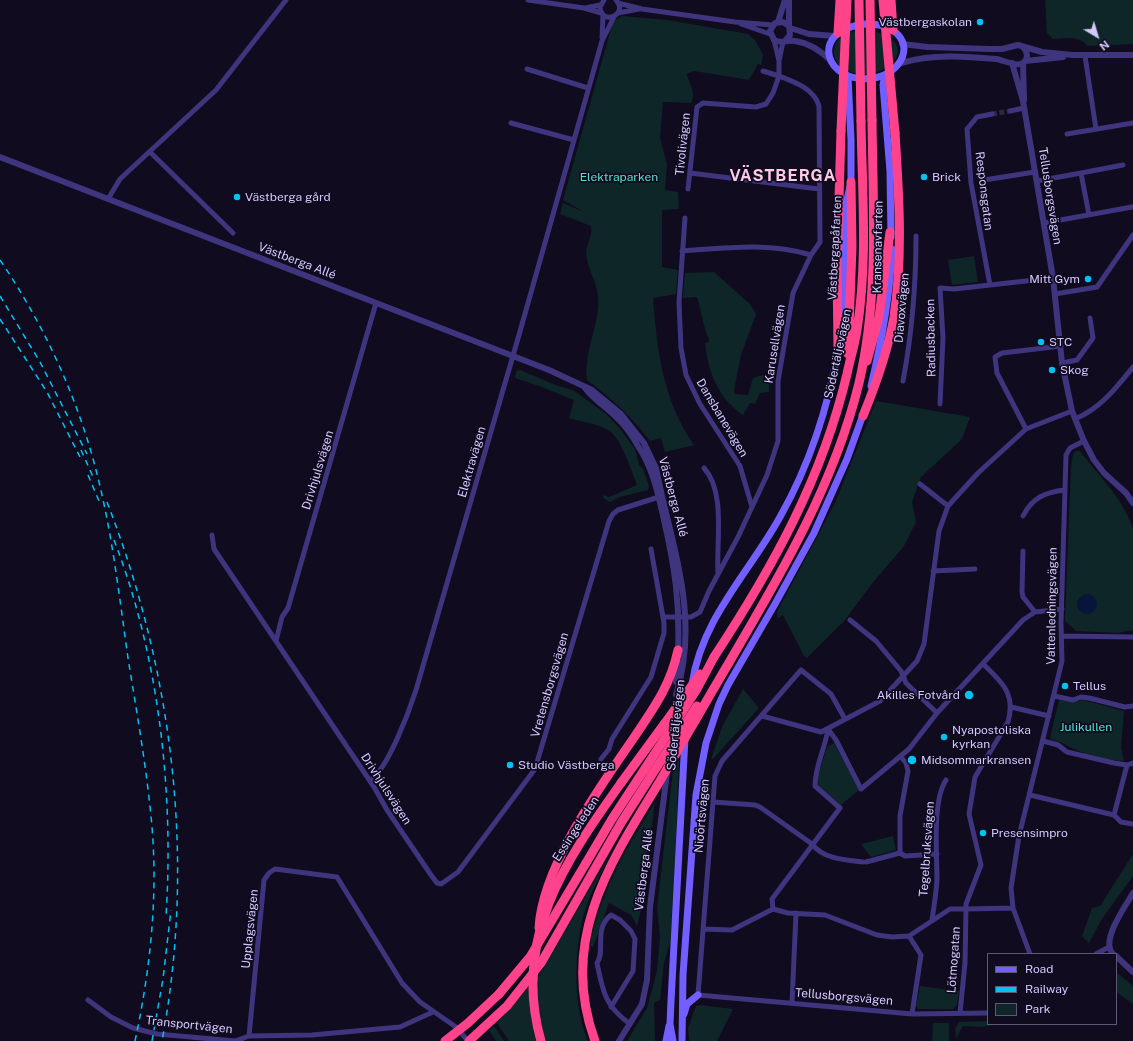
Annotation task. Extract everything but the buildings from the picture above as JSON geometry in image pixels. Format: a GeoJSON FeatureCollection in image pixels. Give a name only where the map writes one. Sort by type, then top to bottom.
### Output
{"type":"FeatureCollection","features":[{"type":"Feature","properties":{"kind":"highway"},"geometry":{"type":"LineString","coordinates":[[836,34],[840,0]]}},
{"type":"Feature","properties":{"kind":"highway"},"geometry":{"type":"LineString","coordinates":[[838,349],[837,268],[847,0]]}},
{"type":"Feature","properties":{"kind":"highway","name":"Södertäljevägen"},"geometry":{"type":"LineString","coordinates":[[714,657],[752,598],[788,534],[826,445],[837,415],[857,330],[861,294],[859,0]]}},
{"type":"Feature","properties":{"kind":"highway","name":"Södertäljevägen"},"geometry":{"type":"LineString","coordinates":[[734,652],[779,576],[817,500],[836,456],[859,383],[868,332],[873,287],[870,0]]}},
{"type":"Feature","properties":{"kind":"highway"},"geometry":{"type":"LineString","coordinates":[[863,416],[877,383],[894,317],[897,280],[900,210],[895,133],[883,0]]}},
{"type":"Feature","properties":{"kind":"highway"},"geometry":{"type":"LineString","coordinates":[[890,0],[893,30]]}},
{"type":"Feature","properties":{"kind":"highway"},"geometry":{"type":"LineString","coordinates":[[849,365],[848,342],[851,300],[851,182]]}},
{"type":"Feature","properties":{"kind":"highway"},"geometry":{"type":"LineString","coordinates":[[859,383],[871,353],[877,327],[884,285],[890,232]]}},
{"type":"Feature","properties":{"kind":"highway"},"geometry":{"type":"LineString","coordinates":[[539,928],[541,906],[553,874],[575,830],[608,776],[665,690],[673,671],[678,650]]}},
{"type":"Feature","properties":{"kind":"highway"},"geometry":{"type":"LineString","coordinates":[[468,1041],[507,1006],[541,963],[621,823],[734,652]]}},
{"type":"Feature","properties":{"kind":"highway"},"geometry":{"type":"LineString","coordinates":[[595,1041],[587,1016],[582,986],[582,957],[590,914],[612,861],[734,652]]}},
{"type":"Feature","properties":{"kind":"highway"},"geometry":{"type":"LineString","coordinates":[[445,1041],[468,1024],[500,994],[530,957],[616,813],[697,689],[714,657]]}},
{"type":"Feature","properties":{"kind":"highway","name":"Essingeleden"},"geometry":{"type":"LineString","coordinates":[[541,1041],[535,1022],[532,978],[539,928],[550,898],[566,865],[596,817],[714,657]]}},
{"type":"Feature","properties":{"kind":"main road"},"geometry":{"type":"LineString","coordinates":[[865,24],[887,27],[893,30],[902,44],[904,52],[901,63],[896,69],[885,75],[872,78],[848,76],[839,71],[831,61],[829,48],[836,34],[853,25],[865,24]]}},
{"type":"Feature","properties":{"kind":"main road","name":"Kransenavfarten"},"geometry":{"type":"LineString","coordinates":[[863,416],[886,316],[890,286],[892,242],[890,232],[890,172],[883,85],[885,75]]}},
{"type":"Feature","properties":{"kind":"main road","name":"Västbergapåfarten"},"geometry":{"type":"LineString","coordinates":[[838,349],[843,317],[846,204],[851,182],[848,76]]}},
{"type":"Feature","properties":{"kind":"main road","name":"Södertäljevägen"},"geometry":{"type":"LineString","coordinates":[[673,1041],[670,1024],[686,723],[694,670],[703,641],[716,614],[780,517],[795,488],[830,392],[838,349]]}},
{"type":"Feature","properties":{"kind":"main road"},"geometry":{"type":"LineString","coordinates":[[682,1041],[683,975],[696,795],[706,743],[719,704],[728,685],[814,533],[847,459],[863,416]]}},
{"type":"Feature","properties":{"kind":"main road"},"geometry":{"type":"LineString","coordinates":[[682,1032],[684,1010],[692,999],[698,995]]}},
{"type":"Feature","properties":{"kind":"main road"},"geometry":{"type":"LineString","coordinates":[[666,1041],[670,1024]]}},
{"type":"Feature","properties":{"kind":"street"},"geometry":{"type":"LineString","coordinates":[[108,199],[120,179],[216,90],[286,0]]}},
{"type":"Feature","properties":{"kind":"street"},"geometry":{"type":"LineString","coordinates":[[528,0],[584,8],[602,14],[608,18],[627,10],[642,9]]}},
{"type":"Feature","properties":{"kind":"street"},"geometry":{"type":"LineString","coordinates":[[770,34],[785,0]]}},
{"type":"Feature","properties":{"kind":"street"},"geometry":{"type":"LineString","coordinates":[[779,61],[784,42],[790,35],[789,0]]}},
{"type":"Feature","properties":{"kind":"street"},"geometry":{"type":"LineString","coordinates":[[617,1],[642,9],[735,22],[783,22],[790,27],[815,36],[836,34]]}},
{"type":"Feature","properties":{"kind":"street"},"geometry":{"type":"LineString","coordinates":[[616,15],[620,8],[617,1]]}},
{"type":"Feature","properties":{"kind":"street"},"geometry":{"type":"LineString","coordinates":[[584,8],[602,2]]}},
{"type":"Feature","properties":{"kind":"street","name":"Elektravägen"},"geometry":{"type":"LineString","coordinates":[[602,2],[602,40]]}},
{"type":"Feature","properties":{"kind":"street","name":"Elektravägen"},"geometry":{"type":"LineString","coordinates":[[370,781],[376,776],[384,763],[409,711],[513,357],[602,40],[616,15]]}},
{"type":"Feature","properties":{"kind":"street"},"geometry":{"type":"LineString","coordinates":[[735,22],[770,34],[774,40],[779,61],[779,76]]}},
{"type":"Feature","properties":{"kind":"street"},"geometry":{"type":"LineString","coordinates":[[774,40],[784,42],[796,41],[814,47],[831,61]]}},
{"type":"Feature","properties":{"kind":"street"},"geometry":{"type":"LineString","coordinates":[[902,44],[928,47],[990,49],[1018,45],[1042,52],[1073,55],[1133,55]]}},
{"type":"Feature","properties":{"kind":"street"},"geometry":{"type":"LineString","coordinates":[[1011,62],[1007,54],[1012,47]]}},
{"type":"Feature","properties":{"kind":"street"},"geometry":{"type":"LineString","coordinates":[[1023,47],[1027,52],[1024,62]]}},
{"type":"Feature","properties":{"kind":"street"},"geometry":{"type":"LineString","coordinates":[[901,63],[930,56],[993,59],[1011,62],[1017,65],[1024,62],[1073,55]]}},
{"type":"Feature","properties":{"kind":"street"},"geometry":{"type":"LineString","coordinates":[[1085,56],[1096,129]]}},
{"type":"Feature","properties":{"kind":"street","name":"Tellusborgsvägen"},"geometry":{"type":"LineString","coordinates":[[1011,62],[1024,104],[1053,278],[1062,363],[1072,411],[1084,442],[1104,473],[1126,493],[1133,503]]}},
{"type":"Feature","properties":{"kind":"street","name":"Tellusborgsvägen"},"geometry":{"type":"LineString","coordinates":[[1024,62],[1024,104]]}},
{"type":"Feature","properties":{"kind":"street"},"geometry":{"type":"LineString","coordinates":[[527,69],[588,88]]}},
{"type":"Feature","properties":{"kind":"street","name":"Karusellvägen"},"geometry":{"type":"LineString","coordinates":[[682,616],[695,616],[700,612],[767,475],[778,441],[778,381],[784,336],[793,293],[810,257],[820,242],[819,106],[812,92],[791,80],[763,71]]}},
{"type":"Feature","properties":{"kind":"street","name":"Tivolivägen"},"geometry":{"type":"LineString","coordinates":[[688,189],[697,107],[703,103],[756,107],[766,104],[773,93],[779,76]]}},
{"type":"Feature","properties":{"kind":"street"},"geometry":{"type":"LineString","coordinates":[[1010,111],[1024,104]]}},
{"type":"Feature","properties":{"kind":"street","name":"Responsgatan"},"geometry":{"type":"LineString","coordinates":[[990,285],[970,183],[967,128],[976,117],[992,114]]}},
{"type":"Feature","properties":{"kind":"street"},"geometry":{"type":"LineString","coordinates":[[511,123],[574,140]]}},
{"type":"Feature","properties":{"kind":"street"},"geometry":{"type":"LineString","coordinates":[[1067,134],[1133,123]]}},
{"type":"Feature","properties":{"kind":"street"},"geometry":{"type":"LineString","coordinates":[[150,152],[233,233]]}},
{"type":"Feature","properties":{"kind":"street","name":"Västberga Allé"},"geometry":{"type":"LineString","coordinates":[[0,157],[549,370],[592,390],[607,401],[634,428],[652,457],[682,580],[682,666],[676,695]]}},
{"type":"Feature","properties":{"kind":"street"},"geometry":{"type":"LineString","coordinates":[[1037,181],[1123,165]]}},
{"type":"Feature","properties":{"kind":"street"},"geometry":{"type":"LineString","coordinates":[[984,180],[1035,172]]}},
{"type":"Feature","properties":{"kind":"street"},"geometry":{"type":"LineString","coordinates":[[690,173],[819,189]]}},
{"type":"Feature","properties":{"kind":"street"},"geometry":{"type":"LineString","coordinates":[[1081,173],[1089,215]]}},
{"type":"Feature","properties":{"kind":"street"},"geometry":{"type":"LineString","coordinates":[[1044,223],[1132,207]]}},
{"type":"Feature","properties":{"kind":"street","name":"Dansbanevägen"},"geometry":{"type":"LineString","coordinates":[[685,218],[679,302],[681,348],[686,375],[700,404],[740,466],[752,507]]}},
{"type":"Feature","properties":{"kind":"street"},"geometry":{"type":"LineString","coordinates":[[1055,294],[1097,287],[1133,235]]}},
{"type":"Feature","properties":{"kind":"street","name":"Diavoxvägen"},"geometry":{"type":"LineString","coordinates":[[903,381],[916,288],[916,236]]}},
{"type":"Feature","properties":{"kind":"street"},"geometry":{"type":"LineString","coordinates":[[682,251],[751,246],[777,247],[810,257]]}},
{"type":"Feature","properties":{"kind":"street","name":"Radiusbacken"},"geometry":{"type":"LineString","coordinates":[[940,404],[943,338],[940,288],[954,289],[1053,278]]}},
{"type":"Feature","properties":{"kind":"street","name":"Drivhjulsvägen"},"geometry":{"type":"LineString","coordinates":[[276,642],[282,617],[288,608],[376,304]]}},
{"type":"Feature","properties":{"kind":"street"},"geometry":{"type":"LineString","coordinates":[[1062,363],[1077,360],[1094,338],[1090,318]]}},
{"type":"Feature","properties":{"kind":"street"},"geometry":{"type":"LineString","coordinates":[[1026,429],[997,372],[995,357],[1002,353],[1060,346]]}},
{"type":"Feature","properties":{"kind":"street"},"geometry":{"type":"LineString","coordinates":[[1075,419],[1104,401],[1133,367]]}},
{"type":"Feature","properties":{"kind":"street"},"geometry":{"type":"LineString","coordinates":[[762,716],[815,731],[828,729],[880,701],[914,666],[922,650],[939,531],[948,506],[978,473],[1026,429],[1072,411]]}},
{"type":"Feature","properties":{"kind":"street","name":"Vattenledningsvägen"},"geometry":{"type":"LineString","coordinates":[[1030,953],[1013,908],[1011,888],[1013,871],[1030,795],[1062,661],[1064,490],[1066,454],[1070,448],[1084,442]]}},
{"type":"Feature","properties":{"kind":"street"},"geometry":{"type":"LineString","coordinates":[[704,468],[712,476],[718,507],[718,574]]}},
{"type":"Feature","properties":{"kind":"street"},"geometry":{"type":"LineString","coordinates":[[920,484],[948,506]]}},
{"type":"Feature","properties":{"kind":"street"},"geometry":{"type":"LineString","coordinates":[[1023,516],[1028,507],[1045,493],[1064,490]]}},
{"type":"Feature","properties":{"kind":"street","name":"Vretensborgsvägen"},"geometry":{"type":"LineString","coordinates":[[441,884],[458,872],[535,769],[609,521],[613,514],[618,510],[661,496]]}},
{"type":"Feature","properties":{"kind":"street","name":"Drivhjulsvägen"},"geometry":{"type":"LineString","coordinates":[[212,536],[214,550],[370,781],[431,875],[437,883],[441,884]]}},
{"type":"Feature","properties":{"kind":"street"},"geometry":{"type":"LineString","coordinates":[[601,759],[609,749],[612,739],[651,677],[664,633],[663,617],[651,549]]}},
{"type":"Feature","properties":{"kind":"street"},"geometry":{"type":"LineString","coordinates":[[1023,551],[1022,592],[1023,597],[1035,612]]}},
{"type":"Feature","properties":{"kind":"street"},"geometry":{"type":"LineString","coordinates":[[933,571],[975,569]]}},
{"type":"Feature","properties":{"kind":"street"},"geometry":{"type":"LineString","coordinates":[[828,729],[836,740],[861,789],[901,757],[913,745],[937,713],[1023,620],[1035,612],[1062,609]]}},
{"type":"Feature","properties":{"kind":"street"},"geometry":{"type":"LineString","coordinates":[[663,617],[682,616]]}},
{"type":"Feature","properties":{"kind":"street","name":"Västberga Allé"},"geometry":{"type":"LineString","coordinates":[[619,1041],[642,1004],[647,980],[650,907],[676,695],[678,650],[682,616]]}},
{"type":"Feature","properties":{"kind":"street"},"geometry":{"type":"LineString","coordinates":[[850,620],[876,641],[901,671],[906,683],[937,713]]}},
{"type":"Feature","properties":{"kind":"street"},"geometry":{"type":"LineString","coordinates":[[1062,636],[1133,637]]}},
{"type":"Feature","properties":{"kind":"street"},"geometry":{"type":"LineString","coordinates":[[966,909],[966,904],[981,865],[969,819],[974,785],[982,763],[1008,722],[1010,707],[1007,689],[983,664]]}},
{"type":"Feature","properties":{"kind":"street","name":"Nioörtsvägen"},"geometry":{"type":"LineString","coordinates":[[698,995],[713,802],[717,769],[730,751],[801,670],[831,694],[845,719]]}},
{"type":"Feature","properties":{"kind":"street"},"geometry":{"type":"LineString","coordinates":[[1054,696],[1073,700],[1081,697],[1089,698],[1125,707],[1133,706]]}},
{"type":"Feature","properties":{"kind":"street"},"geometry":{"type":"LineString","coordinates":[[1010,707],[1049,716]]}},
{"type":"Feature","properties":{"kind":"street"},"geometry":{"type":"LineString","coordinates":[[773,909],[772,900],[840,808],[815,786],[815,776],[826,741],[828,729]]}},
{"type":"Feature","properties":{"kind":"street"},"geometry":{"type":"LineString","coordinates":[[1043,741],[1058,745],[1068,752],[1114,763],[1133,763]]}},
{"type":"Feature","properties":{"kind":"street"},"geometry":{"type":"LineString","coordinates":[[900,853],[900,816],[908,771],[906,763],[901,757]]}},
{"type":"Feature","properties":{"kind":"street"},"geometry":{"type":"LineString","coordinates":[[1114,815],[1127,764]]}},
{"type":"Feature","properties":{"kind":"street","name":"Tegelbruksvägen"},"geometry":{"type":"LineString","coordinates":[[932,920],[937,882],[937,819],[942,786],[946,780]]}},
{"type":"Feature","properties":{"kind":"street"},"geometry":{"type":"LineString","coordinates":[[1030,795],[1114,815],[1121,822],[1133,824]]}},
{"type":"Feature","properties":{"kind":"street"},"geometry":{"type":"LineString","coordinates":[[713,802],[755,805],[760,807],[812,844],[817,850],[834,857],[864,862],[900,853],[905,856],[937,854]]}},
{"type":"Feature","properties":{"kind":"street","name":"Upplagsvägen"},"geometry":{"type":"LineString","coordinates":[[249,1036],[264,880],[269,873],[275,870],[337,877],[402,983],[432,1012],[456,1027],[468,1041]]}},
{"type":"Feature","properties":{"kind":"street"},"geometry":{"type":"LineString","coordinates":[[1112,953],[1109,948],[1109,938],[1133,893]]}},
{"type":"Feature","properties":{"kind":"street"},"geometry":{"type":"LineString","coordinates":[[703,929],[732,930],[773,909],[788,913],[825,915],[885,936],[909,936],[950,909],[1013,908]]}},
{"type":"Feature","properties":{"kind":"street","name":"Lötmogatan"},"geometry":{"type":"LineString","coordinates":[[960,1013],[966,963],[966,909]]}},
{"type":"Feature","properties":{"kind":"street"},"geometry":{"type":"LineString","coordinates":[[792,1003],[796,913]]}},
{"type":"Feature","properties":{"kind":"street"},"geometry":{"type":"LineString","coordinates":[[611,1007],[633,971],[635,939],[631,931],[611,915],[605,922],[600,941],[600,960],[597,964],[603,993],[611,1007],[630,1024]]}},
{"type":"Feature","properties":{"kind":"street"},"geometry":{"type":"LineString","coordinates":[[909,936],[921,955],[912,1014]]}},
{"type":"Feature","properties":{"kind":"street"},"geometry":{"type":"LineString","coordinates":[[1098,953],[1109,948]]}},
{"type":"Feature","properties":{"kind":"street"},"geometry":{"type":"LineString","coordinates":[[1117,957],[1133,972]]}},
{"type":"Feature","properties":{"kind":"street","name":"Tellusborgsvägen"},"geometry":{"type":"LineString","coordinates":[[698,995],[912,1014],[987,1013]]}},
{"type":"Feature","properties":{"kind":"street","name":"Transportvägen"},"geometry":{"type":"LineString","coordinates":[[88,1000],[111,1017],[133,1028],[157,1034],[235,1041],[249,1036]]}},
{"type":"Feature","properties":{"kind":"street"},"geometry":{"type":"LineString","coordinates":[[249,1036],[312,1035],[400,1028],[432,1012]]}},
{"type":"Feature","properties":{"kind":"green space"},"geometry":{"type":"Polygon","coordinates":[[[1045,0],[1133,0],[1133,44],[1087,46],[1081,40],[1077,39],[1053,39],[1047,33],[1045,0]]]}},
{"type":"Feature","properties":{"kind":"green space","name":"Elektraparken"},"geometry":{"type":"Polygon","coordinates":[[[622,16],[668,20],[748,34],[755,40],[763,55],[761,65],[758,64],[749,80],[694,71],[687,74],[693,92],[693,99],[691,103],[663,102],[660,138],[667,164],[665,190],[678,192],[679,209],[662,210],[662,267],[678,270],[676,294],[653,298],[660,356],[668,393],[675,411],[694,445],[665,452],[661,438],[650,441],[621,408],[587,380],[587,362],[598,310],[598,294],[586,253],[591,233],[591,226],[560,214],[563,203],[584,212],[563,200],[612,25],[622,16]]]}},
{"type":"Feature","properties":{"kind":"green space"},"geometry":{"type":"Polygon","coordinates":[[[864,29],[885,35],[895,43],[898,53],[893,62],[884,69],[871,74],[856,73],[841,67],[836,61],[834,53],[837,42],[840,39],[848,33],[864,29]]]}},
{"type":"Feature","properties":{"kind":"green space"},"geometry":{"type":"Polygon","coordinates":[[[974,256],[978,282],[952,285],[948,260],[974,256]]]}},
{"type":"Feature","properties":{"kind":"green space"},"geometry":{"type":"Polygon","coordinates":[[[714,272],[750,304],[756,314],[741,355],[734,390],[735,394],[748,395],[753,378],[766,374],[769,381],[769,392],[760,393],[755,404],[750,403],[743,415],[727,401],[716,384],[712,374],[706,354],[705,343],[709,342],[709,339],[697,297],[683,298],[685,273],[714,272]]]}},
{"type":"Feature","properties":{"kind":"green space"},"geometry":{"type":"Polygon","coordinates":[[[520,370],[558,386],[573,390],[606,414],[618,426],[635,449],[639,465],[643,469],[649,486],[648,490],[620,497],[610,502],[603,498],[604,495],[609,497],[637,485],[619,442],[611,432],[597,425],[569,418],[574,400],[515,378],[516,371],[520,370]]]}},
{"type":"Feature","properties":{"kind":"green space"},"geometry":{"type":"Polygon","coordinates":[[[876,401],[970,417],[962,439],[921,477],[912,502],[916,522],[904,546],[871,585],[845,620],[807,658],[804,656],[783,615],[778,618],[777,612],[835,503],[876,401]]]}},
{"type":"Feature","properties":{"kind":"green space"},"geometry":{"type":"Polygon","coordinates":[[[1076,451],[1080,451],[1118,499],[1129,518],[1133,529],[1133,630],[1118,633],[1076,631],[1065,621],[1071,467],[1073,454],[1076,451]]]}},
{"type":"Feature","properties":{"kind":"green space"},"geometry":{"type":"Polygon","coordinates":[[[743,689],[759,708],[714,758],[711,759],[722,727],[743,689]]]}},
{"type":"Feature","properties":{"kind":"green space","name":"Julikullen"},"geometry":{"type":"Polygon","coordinates":[[[1059,700],[1073,702],[1083,700],[1124,711],[1121,748],[1124,761],[1085,754],[1050,738],[1059,700]]]}},
{"type":"Feature","properties":{"kind":"green space"},"geometry":{"type":"Polygon","coordinates":[[[834,743],[859,790],[841,805],[819,786],[817,779],[827,747],[834,743]]]}},
{"type":"Feature","properties":{"kind":"green space"},"geometry":{"type":"Polygon","coordinates":[[[679,759],[675,866],[670,943],[664,963],[660,1000],[654,1003],[655,1041],[627,1041],[647,1008],[657,971],[660,936],[657,908],[673,770],[679,759]]]}},
{"type":"Feature","properties":{"kind":"green space"},"geometry":{"type":"Polygon","coordinates":[[[655,802],[641,910],[637,926],[631,915],[609,903],[593,947],[590,946],[601,906],[608,888],[634,836],[655,802]]]}},
{"type":"Feature","properties":{"kind":"green space"},"geometry":{"type":"Polygon","coordinates":[[[893,836],[896,850],[871,857],[861,844],[893,836]]]}},
{"type":"Feature","properties":{"kind":"green space"},"geometry":{"type":"Polygon","coordinates":[[[613,850],[589,900],[580,931],[576,980],[577,996],[583,1027],[588,1041],[509,1041],[497,1023],[539,976],[613,850]]]}},
{"type":"Feature","properties":{"kind":"green space"},"geometry":{"type":"Polygon","coordinates":[[[1133,854],[1133,876],[1102,919],[1089,943],[1082,936],[1092,908],[1100,906],[1133,854]]]}},
{"type":"Feature","properties":{"kind":"green space"},"geometry":{"type":"Polygon","coordinates":[[[1117,973],[1133,986],[1133,1004],[1117,993],[1117,973]]]}},
{"type":"Feature","properties":{"kind":"green space"},"geometry":{"type":"Polygon","coordinates":[[[920,986],[959,991],[957,1005],[953,1009],[918,1009],[916,1006],[920,986]]]}},
{"type":"Feature","properties":{"kind":"green space"},"geometry":{"type":"Polygon","coordinates":[[[700,1005],[733,1009],[717,1041],[689,1041],[688,1028],[696,1006],[700,1005]]]}},
{"type":"Feature","properties":{"kind":"green space"},"geometry":{"type":"Polygon","coordinates":[[[987,1021],[987,1025],[993,1025],[982,1027],[963,1026],[956,1039],[955,1029],[959,1022],[987,1021]]]}},
{"type":"Feature","properties":{"kind":"green space"},"geometry":{"type":"Polygon","coordinates":[[[933,1023],[949,1023],[949,1041],[932,1041],[933,1023]]]}},
{"type":"Feature","properties":{"kind":"green space"},"geometry":{"type":"Polygon","coordinates":[[[494,1026],[504,1041],[496,1041],[489,1031],[494,1026]]]}},
{"type":"Feature","properties":{"kind":"water"},"geometry":{"type":"Polygon","coordinates":[[[1087,594],[1094,597],[1097,604],[1094,611],[1087,614],[1080,611],[1077,604],[1080,597],[1087,594]]]}},
{"type":"Feature","properties":{"kind":"tunnel"},"geometry":{"type":"LineString","coordinates":[[992,114],[1010,111]]}},
{"type":"Feature","properties":{"kind":"railway"},"geometry":{"type":"LineString","coordinates":[[0,260],[30,309],[69,388],[96,470],[111,540],[145,763],[154,854],[153,908],[149,962],[135,1041]]}},
{"type":"Feature","properties":{"kind":"railway"},"geometry":{"type":"LineString","coordinates":[[0,296],[40,362],[87,454]]}},
{"type":"Feature","properties":{"kind":"railway"},"geometry":{"type":"LineString","coordinates":[[0,319],[47,392],[80,457]]}},
{"type":"Feature","properties":{"kind":"railway"},"geometry":{"type":"LineString","coordinates":[[81,450],[94,479]]}},
{"type":"Feature","properties":{"kind":"railway"},"geometry":{"type":"LineString","coordinates":[[88,475],[99,501]]}},
{"type":"Feature","properties":{"kind":"railway"},"geometry":{"type":"LineString","coordinates":[[107,502],[130,567],[148,632],[162,700],[172,767],[177,836],[177,904],[172,973],[162,1041]]}},
{"type":"Feature","properties":{"kind":"railway"},"geometry":{"type":"LineString","coordinates":[[114,540],[129,584],[142,630],[160,725],[168,821],[166,916]]}},
{"type":"Feature","properties":{"kind":"railway"},"geometry":{"type":"LineString","coordinates":[[152,1041],[163,979],[171,910]]}},
{"type":"Feature","properties":{"kind":"place","name":"Västbergaskolan"},"geometry":{"type":"Point","coordinates":[980,22]}},
{"type":"Feature","properties":{"kind":"place","name":"Brick"},"geometry":{"type":"Point","coordinates":[924,177]}},
{"type":"Feature","properties":{"kind":"place","name":"Västberga gård"},"geometry":{"type":"Point","coordinates":[237,197]}},
{"type":"Feature","properties":{"kind":"place","name":"Mitt Gym"},"geometry":{"type":"Point","coordinates":[1088,279]}},
{"type":"Feature","properties":{"kind":"place","name":"STC"},"geometry":{"type":"Point","coordinates":[1041,342]}},
{"type":"Feature","properties":{"kind":"place","name":"Skog"},"geometry":{"type":"Point","coordinates":[1052,370]}},
{"type":"Feature","properties":{"kind":"place","name":"Tellus"},"geometry":{"type":"Point","coordinates":[1065,686]}},
{"type":"Feature","properties":{"kind":"place","name":"Akilles Fotvård"},"geometry":{"type":"Point","coordinates":[969,695]}},
{"type":"Feature","properties":{"kind":"place","name":"Nyapostoliska kyrkan"},"geometry":{"type":"Point","coordinates":[944,737]}},
{"type":"Feature","properties":{"kind":"place","name":"Midsommarkransen"},"geometry":{"type":"Point","coordinates":[912,760]}},
{"type":"Feature","properties":{"kind":"place","name":"Studio Västberga"},"geometry":{"type":"Point","coordinates":[510,765]}},
{"type":"Feature","properties":{"kind":"place","name":"Presensimpro"},"geometry":{"type":"Point","coordinates":[983,833]}},
{"type":"Feature","properties":{"kind":"district","name":"VÄSTBERGA"},"geometry":{"type":"Point","coordinates":[783,176]}}]}
